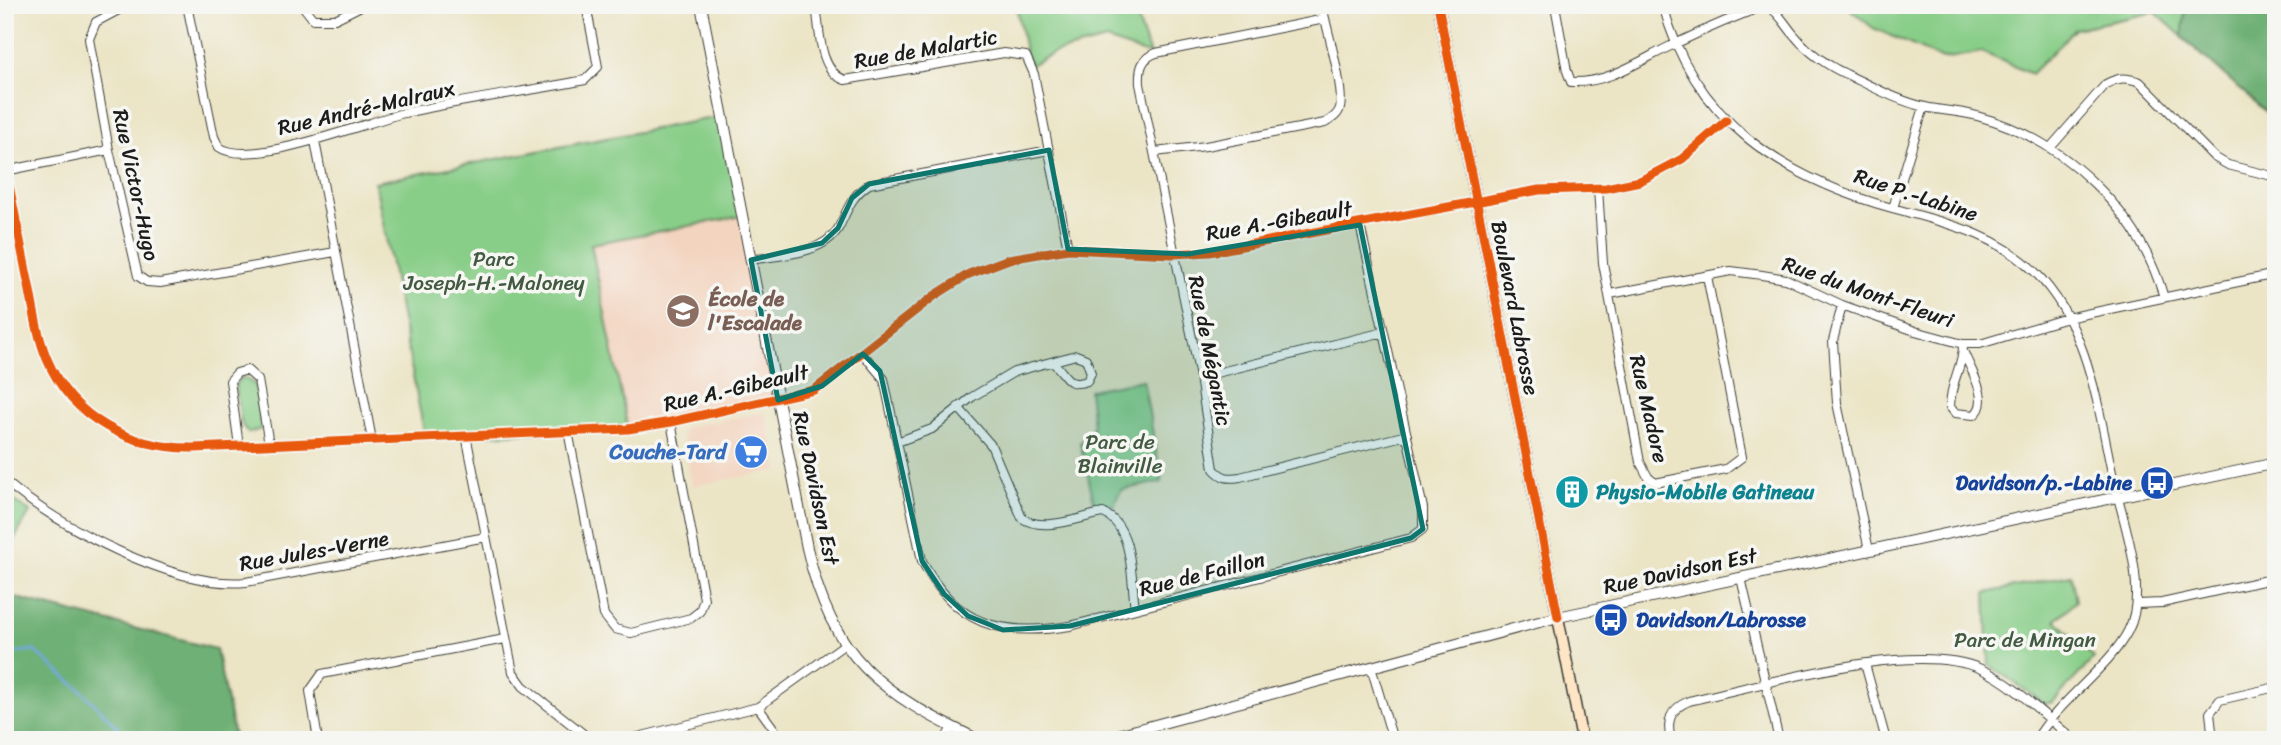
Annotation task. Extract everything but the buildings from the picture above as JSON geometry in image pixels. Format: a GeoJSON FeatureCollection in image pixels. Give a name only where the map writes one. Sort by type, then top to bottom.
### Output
{"type":"FeatureCollection","features":[{"type":"Feature","properties":{"kind":"main road","name":"Boulevard Labrosse"},"geometry":{"type":"LineString","coordinates":[[1438,5],[1582,740]]}},
{"type":"Feature","properties":{"kind":"street","name":"Rue Victor-Hugo"},"geometry":{"type":"LineString","coordinates":[[128,5],[96,22],[89,35],[109,150],[138,276],[147,282],[160,283],[335,252]]}},
{"type":"Feature","properties":{"kind":"street","name":"Rue André-Malraux"},"geometry":{"type":"LineString","coordinates":[[187,5],[214,137],[219,147],[229,153],[243,154],[315,141],[398,115],[590,78],[598,67],[586,5]]}},
{"type":"Feature","properties":{"kind":"street"},"geometry":{"type":"LineString","coordinates":[[302,5],[313,19],[327,22],[363,5]]}},
{"type":"Feature","properties":{"kind":"street","name":"Rue Davidson Est"},"geometry":{"type":"LineString","coordinates":[[701,5],[812,569],[825,606],[845,645],[896,696],[979,740]]}},
{"type":"Feature","properties":{"kind":"street","name":"Rue de Malartic"},"geometry":{"type":"LineString","coordinates":[[816,5],[827,67],[837,78],[845,80],[1004,53],[1026,56],[1034,74],[1068,249]]}},
{"type":"Feature","properties":{"kind":"street"},"geometry":{"type":"LineString","coordinates":[[1155,152],[1243,139],[1325,123],[1333,118],[1339,112],[1341,96],[1322,5]]}},
{"type":"Feature","properties":{"kind":"street"},"geometry":{"type":"LineString","coordinates":[[1555,5],[1571,82],[1597,80],[1767,5],[1776,11],[1795,37],[1833,68],[1924,107],[1977,116],[2050,148],[2093,181],[2116,209],[2154,265],[2164,298]]}},
{"type":"Feature","properties":{"kind":"street","name":"Rue P.-Labine"},"geometry":{"type":"LineString","coordinates":[[1663,5],[1676,43],[1695,79],[1726,121],[1762,152],[1789,167],[1893,208],[1983,234],[2010,251],[2036,273],[2067,317],[2087,359],[2136,582],[2137,604]]}},
{"type":"Feature","properties":{"kind":"street","name":"Rue de Mégantic"},"geometry":{"type":"LineString","coordinates":[[1325,19],[1150,55],[1143,61],[1139,75],[1172,254],[1199,377],[1214,469],[1221,477],[1229,479],[1407,435]]}},
{"type":"Feature","properties":{"kind":"street"},"geometry":{"type":"LineString","coordinates":[[2050,148],[2106,84],[2117,78],[2128,78],[2140,82],[2214,157],[2228,165],[2276,177]]}},
{"type":"Feature","properties":{"kind":"street"},"geometry":{"type":"LineString","coordinates":[[1893,208],[1924,107]]}},
{"type":"Feature","properties":{"kind":"street","name":"Rue A.-Gibeault"},"geometry":{"type":"LineString","coordinates":[[6,169],[42,346],[55,376],[75,402],[107,427],[145,443],[180,448],[628,429],[778,400],[822,386],[927,301],[969,274],[1009,259],[1068,249],[1172,254],[1231,249],[1539,190],[1598,189],[1640,181],[1662,172],[1726,121]]}},
{"type":"Feature","properties":{"kind":"street"},"geometry":{"type":"LineString","coordinates":[[315,141],[372,440]]}},
{"type":"Feature","properties":{"kind":"street"},"geometry":{"type":"LineString","coordinates":[[6,169],[109,150]]}},
{"type":"Feature","properties":{"kind":"street"},"geometry":{"type":"LineString","coordinates":[[751,260],[822,243],[838,228],[852,198],[869,184],[1049,150]]}},
{"type":"Feature","properties":{"kind":"street","name":"Rue Madore"},"geometry":{"type":"LineString","coordinates":[[1598,189],[1603,263],[1642,470],[1656,483],[1733,467],[1742,457],[1707,276]]}},
{"type":"Feature","properties":{"kind":"street","name":"Rue de Faillon"},"geometry":{"type":"LineString","coordinates":[[863,354],[884,379],[922,561],[944,594],[968,616],[1003,630],[1043,631],[1135,609],[1418,535],[1423,529],[1425,520],[1360,225]]}},
{"type":"Feature","properties":{"kind":"street","name":"Rue du Mont-Fleuri"},"geometry":{"type":"LineString","coordinates":[[1610,294],[1731,271],[1786,279],[1842,305],[1963,349],[2067,317],[2276,274]]}},
{"type":"Feature","properties":{"kind":"street"},"geometry":{"type":"LineString","coordinates":[[1842,305],[1833,341],[1837,403],[1869,550]]}},
{"type":"Feature","properties":{"kind":"street"},"geometry":{"type":"LineString","coordinates":[[1199,377],[1384,331]]}},
{"type":"Feature","properties":{"kind":"street"},"geometry":{"type":"LineString","coordinates":[[1963,349],[1982,399],[1979,412],[1973,415],[1955,413],[1950,407],[1951,384],[1963,349]]}},
{"type":"Feature","properties":{"kind":"street"},"geometry":{"type":"LineString","coordinates":[[897,442],[932,429],[958,407],[1014,372],[1052,362],[1081,356],[1090,366],[1091,373],[1087,381],[1075,384],[1068,381],[1052,362]]}},
{"type":"Feature","properties":{"kind":"street"},"geometry":{"type":"LineString","coordinates":[[239,446],[230,381],[236,373],[247,370],[258,380],[269,444]]}},
{"type":"Feature","properties":{"kind":"street"},"geometry":{"type":"LineString","coordinates":[[958,407],[991,445],[1017,509],[1027,522],[1052,523],[1103,513],[1118,523],[1125,541],[1135,609]]}},
{"type":"Feature","properties":{"kind":"street"},"geometry":{"type":"LineString","coordinates":[[568,431],[604,615],[615,629],[631,633],[691,618],[700,611],[705,599],[671,422]]}},
{"type":"Feature","properties":{"kind":"street"},"geometry":{"type":"LineString","coordinates":[[466,435],[513,672],[523,686],[592,740]]}},
{"type":"Feature","properties":{"kind":"street","name":"Rue Davidson Est"},"geometry":{"type":"LineString","coordinates":[[1103,739],[1559,617],[2276,463]]}},
{"type":"Feature","properties":{"kind":"street","name":"Rue Jules-Verne"},"geometry":{"type":"LineString","coordinates":[[5,481],[32,502],[77,529],[175,572],[223,583],[246,583],[486,537]]}},
{"type":"Feature","properties":{"kind":"street"},"geometry":{"type":"LineString","coordinates":[[1741,578],[1779,740]]}},
{"type":"Feature","properties":{"kind":"street"},"geometry":{"type":"LineString","coordinates":[[2036,740],[2049,720],[2122,642],[2137,604],[2162,603],[2276,578]]}},
{"type":"Feature","properties":{"kind":"street"},"geometry":{"type":"LineString","coordinates":[[318,740],[310,691],[321,674],[505,639]]}},
{"type":"Feature","properties":{"kind":"street"},"geometry":{"type":"LineString","coordinates":[[626,740],[758,706],[845,645]]}},
{"type":"Feature","properties":{"kind":"street"},"geometry":{"type":"LineString","coordinates":[[1671,740],[1668,720],[1680,705],[1865,664],[1915,658],[1965,663],[1996,677],[2074,740]]}},
{"type":"Feature","properties":{"kind":"street"},"geometry":{"type":"LineString","coordinates":[[1865,664],[1886,740]]}},
{"type":"Feature","properties":{"kind":"street"},"geometry":{"type":"LineString","coordinates":[[1371,667],[1393,740]]}},
{"type":"Feature","properties":{"kind":"street"},"geometry":{"type":"LineString","coordinates":[[2213,740],[2210,713],[2220,701],[2276,687]]}},
{"type":"Feature","properties":{"kind":"street"},"geometry":{"type":"LineString","coordinates":[[758,706],[782,740]]}},
{"type":"Feature","properties":{"kind":"street"},"geometry":{"type":"LineString","coordinates":[[945,740],[952,727]]}},
{"type":"Feature","properties":{"kind":"highlighted area"},"geometry":{"type":"Polygon","coordinates":[[[1049,150],[1068,249],[1188,254],[1360,225],[1423,529],[1411,538],[1070,626],[1003,630],[968,616],[944,594],[922,561],[880,371],[863,354],[822,386],[778,400],[751,260],[822,243],[838,228],[852,198],[869,184],[1049,150]]]}},
{"type":"Feature","properties":{"kind":"shaded area","name":"École de l'Escalade"},"geometry":{"type":"Polygon","coordinates":[[[743,216],[778,400],[628,429],[591,244],[743,216]]]}},
{"type":"Feature","properties":{"kind":"shaded area"},"geometry":{"type":"Polygon","coordinates":[[[765,412],[778,470],[692,486],[682,433],[686,427],[765,412]]]}},
{"type":"Feature","properties":{"kind":"green space"},"geometry":{"type":"Polygon","coordinates":[[[1016,5],[1133,5],[1150,55],[1106,40],[1054,53],[1031,65],[1026,56],[1016,5]]]}},
{"type":"Feature","properties":{"kind":"green space"},"geometry":{"type":"Polygon","coordinates":[[[1845,5],[2276,5],[2276,121],[2155,12],[2075,29],[2031,74],[1982,52],[1943,59],[1873,28],[1845,5]]]}},
{"type":"Feature","properties":{"kind":"green space"},"geometry":{"type":"Polygon","coordinates":[[[2186,5],[2276,5],[2276,121],[2182,37],[2186,5]]]}},
{"type":"Feature","properties":{"kind":"green space","name":"Parc Joseph-H.-Maloney"},"geometry":{"type":"Polygon","coordinates":[[[723,116],[743,216],[591,244],[628,429],[425,437],[375,182],[723,116]]]}},
{"type":"Feature","properties":{"kind":"green space"},"geometry":{"type":"Polygon","coordinates":[[[242,377],[255,384],[261,429],[248,433],[242,425],[235,385],[242,377]]]}},
{"type":"Feature","properties":{"kind":"green space","name":"Parc de Blainville"},"geometry":{"type":"Polygon","coordinates":[[[1143,380],[1162,482],[1121,490],[1114,505],[1095,506],[1080,443],[1093,427],[1089,390],[1143,380]]]}},
{"type":"Feature","properties":{"kind":"green space"},"geometry":{"type":"Polygon","coordinates":[[[5,494],[30,512],[5,555],[5,494]]]}},
{"type":"Feature","properties":{"kind":"green space","name":"Parc de Mingan"},"geometry":{"type":"Polygon","coordinates":[[[2071,575],[2076,601],[2056,620],[2094,658],[2053,702],[2045,704],[1989,665],[1986,593],[2071,575]]]}},
{"type":"Feature","properties":{"kind":"green space"},"geometry":{"type":"Polygon","coordinates":[[[5,597],[216,649],[235,740],[5,740],[5,597]]]}},
{"type":"Feature","properties":{"kind":"waterway"},"geometry":{"type":"LineString","coordinates":[[5,654],[33,650],[82,691],[130,740]]}},
{"type":"Feature","properties":{"kind":"cycle path"},"geometry":{"type":"LineString","coordinates":[[1438,5],[1558,617]]}},
{"type":"Feature","properties":{"kind":"cycle path"},"geometry":{"type":"LineString","coordinates":[[5,165],[37,328],[47,359],[58,380],[88,414],[107,426],[148,443],[194,448],[628,429],[671,422],[814,390],[934,296],[969,274],[1009,259],[1068,249],[1172,254],[1210,252],[1539,190],[1606,188],[1640,181],[1682,159],[1726,121]]}},
{"type":"Feature","properties":{"kind":"place","name":"École de l'Escalade"},"geometry":{"type":"Point","coordinates":[683,311]}},
{"type":"Feature","properties":{"kind":"place","name":"Couche-Tard"},"geometry":{"type":"Point","coordinates":[751,452]}},
{"type":"Feature","properties":{"kind":"place","name":"Davidson/p.-Labine"},"geometry":{"type":"Point","coordinates":[2157,483]}},
{"type":"Feature","properties":{"kind":"place","name":"Physio-Mobile Gatineau"},"geometry":{"type":"Point","coordinates":[1572,492]}},
{"type":"Feature","properties":{"kind":"place","name":"Davidson/Labrosse"},"geometry":{"type":"Point","coordinates":[1611,620]}}]}
